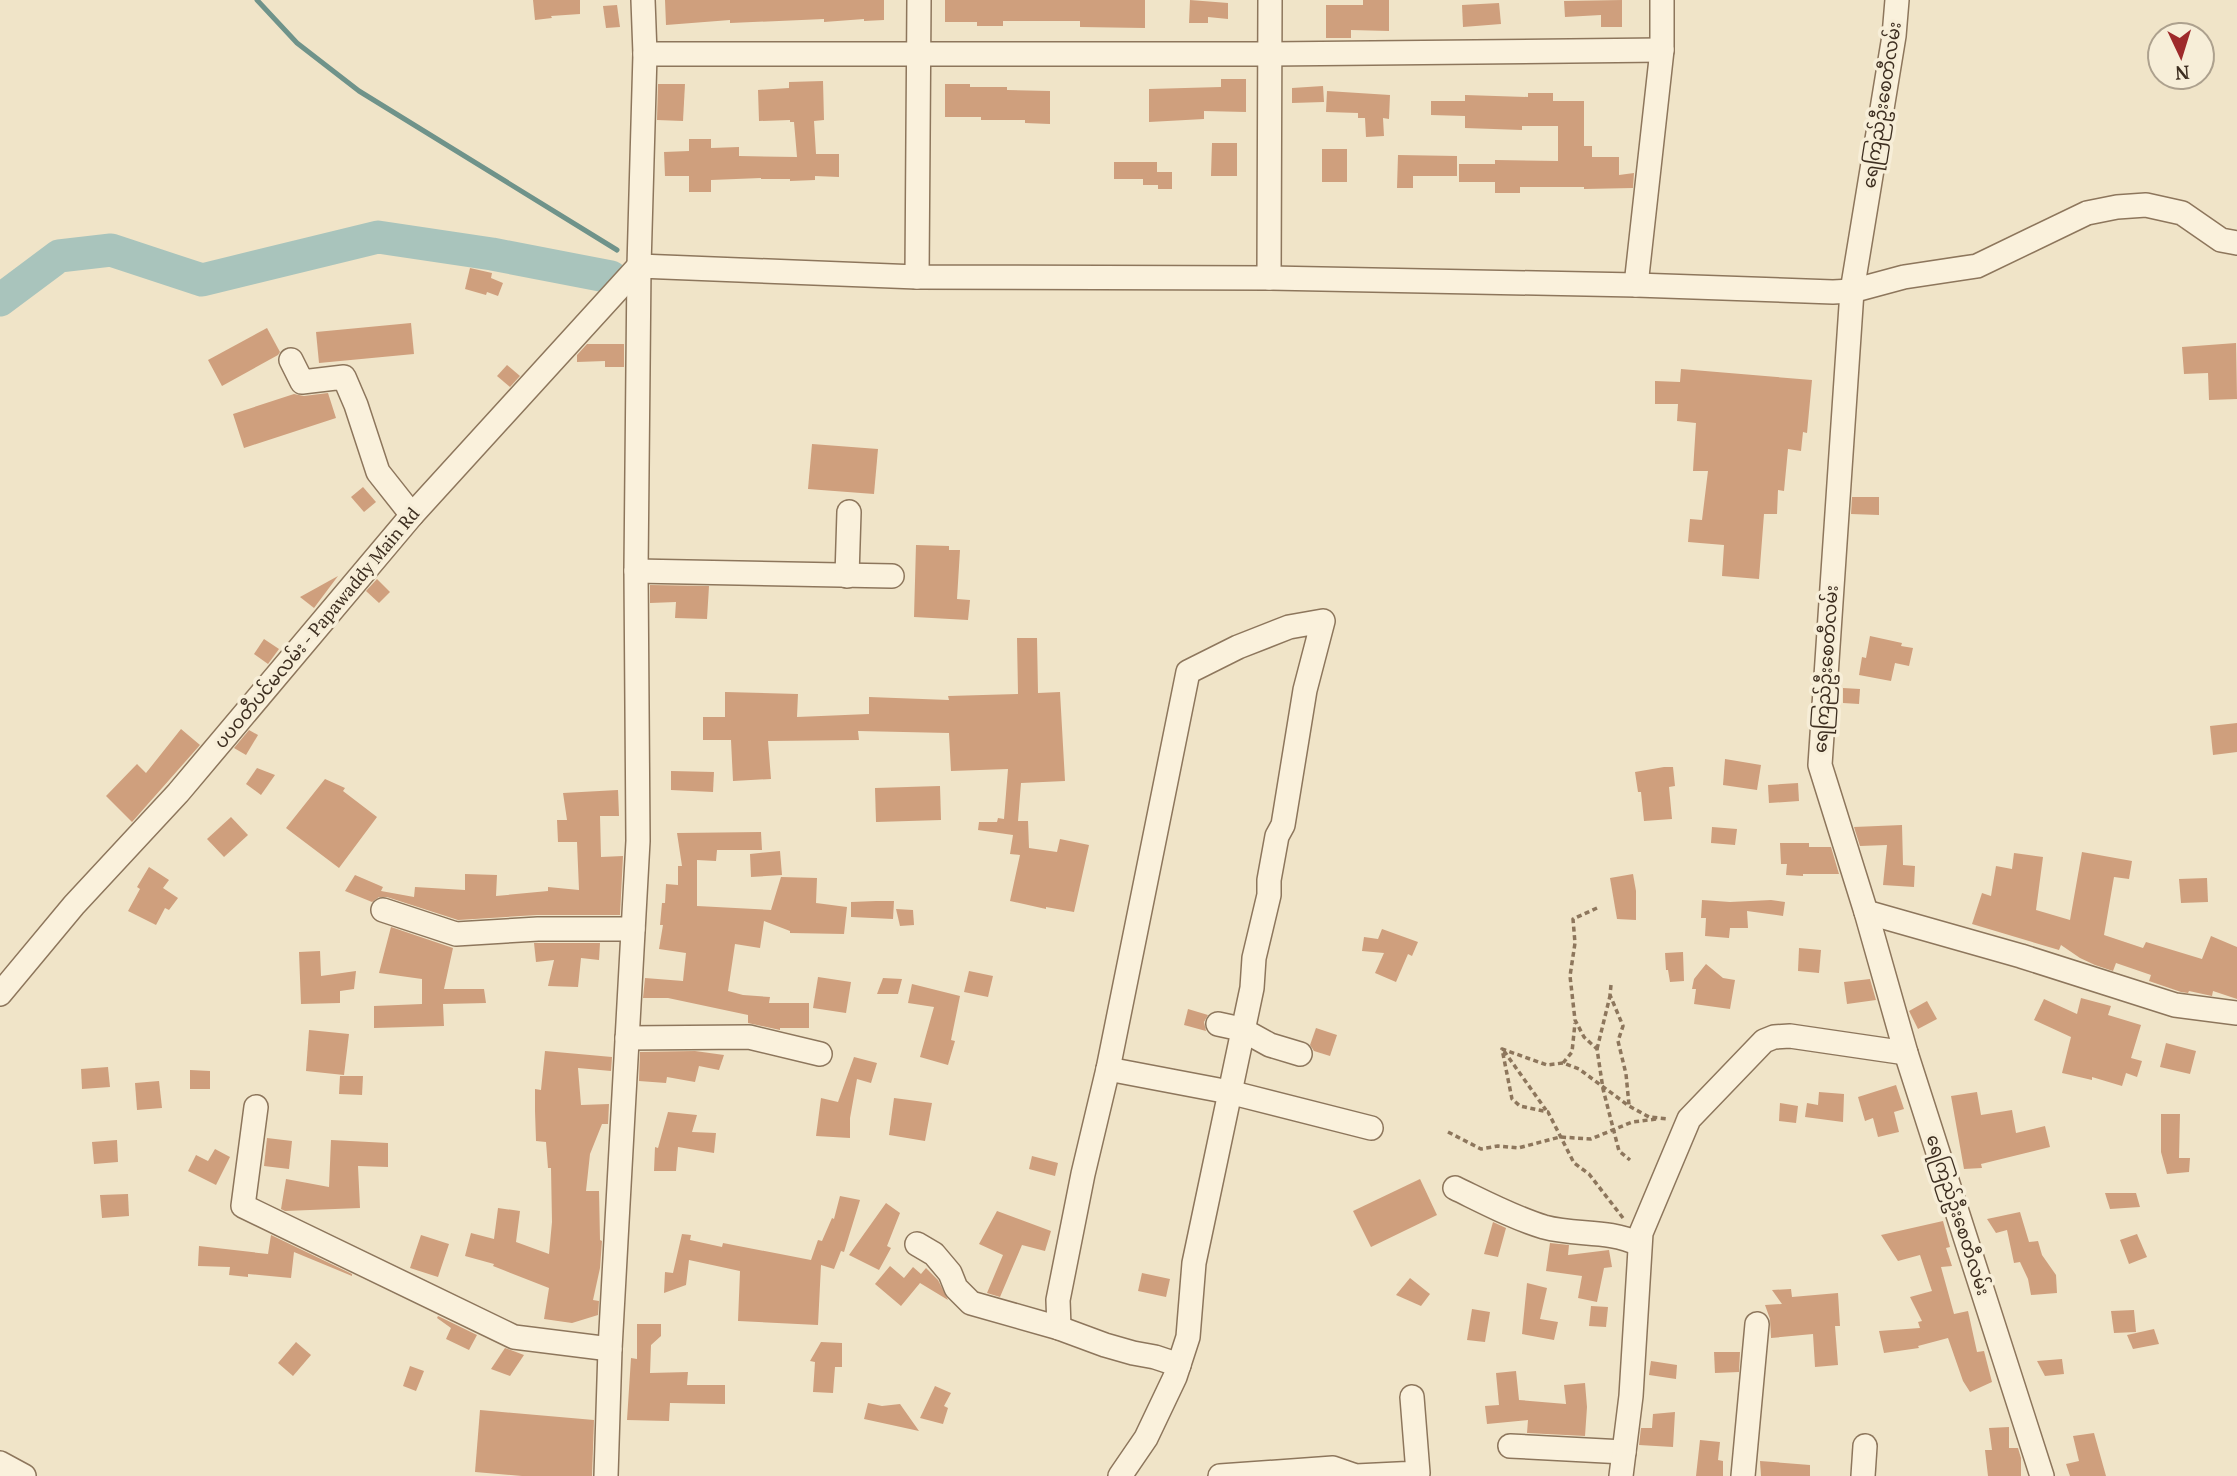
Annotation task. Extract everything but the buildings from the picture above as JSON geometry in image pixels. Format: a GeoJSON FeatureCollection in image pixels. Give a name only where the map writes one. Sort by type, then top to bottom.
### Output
{"type":"FeatureCollection","features":[{"type":"Feature","properties":{"kind":"street"},"geometry":{"type":"LineString","coordinates":[[606,1476],[610,1349],[638,841],[636,571],[639,266],[645,54],[643,0]]}},
{"type":"Feature","properties":{"kind":"street"},"geometry":{"type":"LineString","coordinates":[[917,277],[919,0]]}},
{"type":"Feature","properties":{"kind":"street"},"geometry":{"type":"LineString","coordinates":[[1269,278],[1270,0]]}},
{"type":"Feature","properties":{"kind":"street"},"geometry":{"type":"LineString","coordinates":[[1636,285],[1662,50],[1662,0]]}},
{"type":"Feature","properties":{"kind":"street","name":"ရေကြည်ဦးစေတီလမ်း"},"geometry":{"type":"LineString","coordinates":[[1897,0],[1894,36],[1852,290],[1819,765],[1866,912],[1906,1053],[2042,1476]]}},
{"type":"Feature","properties":{"kind":"street"},"geometry":{"type":"LineString","coordinates":[[645,54],[1270,54],[1662,50]]}},
{"type":"Feature","properties":{"kind":"street"},"geometry":{"type":"LineString","coordinates":[[639,266],[917,277],[1269,278],[1852,290],[1904,277],[1977,266],[2087,213],[2117,207],[2146,205],[2182,213],[2221,240],[2237,243]]}},
{"type":"Feature","properties":{"kind":"street","name":"ပပဝတီပင်မလမ်း - Papawaddy Main Rd"},"geometry":{"type":"LineString","coordinates":[[0,994],[74,905],[178,793],[412,515],[639,266]]}},
{"type":"Feature","properties":{"kind":"street"},"geometry":{"type":"LineString","coordinates":[[291,360],[302,382],[344,377],[378,472],[412,515]]}},
{"type":"Feature","properties":{"kind":"street"},"geometry":{"type":"LineString","coordinates":[[847,576],[849,512]]}},
{"type":"Feature","properties":{"kind":"street"},"geometry":{"type":"LineString","coordinates":[[636,571],[892,576]]}},
{"type":"Feature","properties":{"kind":"street"},"geometry":{"type":"LineString","coordinates":[[1059,1328],[1058,1300],[1083,1174],[1108,1069],[1188,672],[1289,627],[1322,621],[1306,690],[1283,825],[1277,836],[1269,895],[1254,958],[1252,988],[1241,1029],[1194,1263],[1188,1337],[1179,1365],[1146,1438],[1120,1476]]}},
{"type":"Feature","properties":{"kind":"street"},"geometry":{"type":"LineString","coordinates":[[383,910],[456,934],[538,929],[633,929]]}},
{"type":"Feature","properties":{"kind":"street"},"geometry":{"type":"LineString","coordinates":[[1866,912],[2021,956],[2175,1005],[2237,1013]]}},
{"type":"Feature","properties":{"kind":"street"},"geometry":{"type":"LineString","coordinates":[[1218,1024],[1241,1029],[1270,1045],[1300,1054]]}},
{"type":"Feature","properties":{"kind":"street"},"geometry":{"type":"LineString","coordinates":[[1621,1476],[1631,1396],[1633,1241],[1641,1233],[1689,1119],[1764,1041],[1774,1037],[1790,1036],[1906,1053]]}},
{"type":"Feature","properties":{"kind":"street"},"geometry":{"type":"LineString","coordinates":[[627,1038],[749,1037],[820,1054]]}},
{"type":"Feature","properties":{"kind":"street"},"geometry":{"type":"LineString","coordinates":[[1108,1069],[1229,1092],[1371,1128]]}},
{"type":"Feature","properties":{"kind":"street"},"geometry":{"type":"LineString","coordinates":[[256,1107],[243,1206],[514,1337],[610,1349]]}},
{"type":"Feature","properties":{"kind":"street"},"geometry":{"type":"LineString","coordinates":[[1455,1188],[1545,1227],[1612,1234],[1633,1241]]}},
{"type":"Feature","properties":{"kind":"street"},"geometry":{"type":"LineString","coordinates":[[917,1244],[934,1254],[950,1273],[956,1288],[971,1303],[1179,1365]]}},
{"type":"Feature","properties":{"kind":"street"},"geometry":{"type":"LineString","coordinates":[[1743,1476],[1757,1324]]}},
{"type":"Feature","properties":{"kind":"street"},"geometry":{"type":"LineString","coordinates":[[1220,1476],[1333,1468],[1356,1476],[1418,1473],[1412,1397]]}},
{"type":"Feature","properties":{"kind":"street"},"geometry":{"type":"LineString","coordinates":[[1510,1446],[1624,1452]]}},
{"type":"Feature","properties":{"kind":"street"},"geometry":{"type":"LineString","coordinates":[[1863,1476],[1866,1446]]}},
{"type":"Feature","properties":{"kind":"street"},"geometry":{"type":"LineString","coordinates":[[0,1463],[24,1476]]}},
{"type":"Feature","properties":{"kind":"path"},"geometry":{"type":"LineString","coordinates":[[1563,1063],[1572,1052],[1575,1020],[1570,976],[1574,943],[1573,919],[1597,908]]}},
{"type":"Feature","properties":{"kind":"path"},"geometry":{"type":"LineString","coordinates":[[1611,985],[1597,1049],[1613,1130],[1619,1150],[1630,1160]]}},
{"type":"Feature","properties":{"kind":"path"},"geometry":{"type":"LineString","coordinates":[[1610,995],[1623,1026],[1618,1041],[1626,1074],[1629,1106]]}},
{"type":"Feature","properties":{"kind":"path"},"geometry":{"type":"LineString","coordinates":[[1575,1020],[1584,1037],[1597,1049]]}},
{"type":"Feature","properties":{"kind":"path"},"geometry":{"type":"LineString","coordinates":[[1502,1049],[1547,1065],[1563,1063],[1579,1069],[1629,1106],[1649,1116],[1664,1119]]}},
{"type":"Feature","properties":{"kind":"path"},"geometry":{"type":"LineString","coordinates":[[1502,1049],[1512,1099],[1520,1106],[1548,1112]]}},
{"type":"Feature","properties":{"kind":"path"},"geometry":{"type":"LineString","coordinates":[[1502,1049],[1548,1112],[1574,1163],[1590,1174],[1624,1219],[1633,1241]]}},
{"type":"Feature","properties":{"kind":"path"},"geometry":{"type":"LineString","coordinates":[[1448,1132],[1481,1149],[1518,1147],[1560,1137],[1591,1139],[1632,1122],[1689,1119]]}},
{"type":"Feature","properties":{"kind":"waterway"},"geometry":{"type":"LineString","coordinates":[[257,0],[297,43],[359,91],[617,250]]}},
{"type":"Feature","properties":{"kind":"waterway"},"geometry":{"type":"LineString","coordinates":[[0,300],[59,256],[111,250],[202,280],[378,237],[492,254],[611,277]]}}]}
